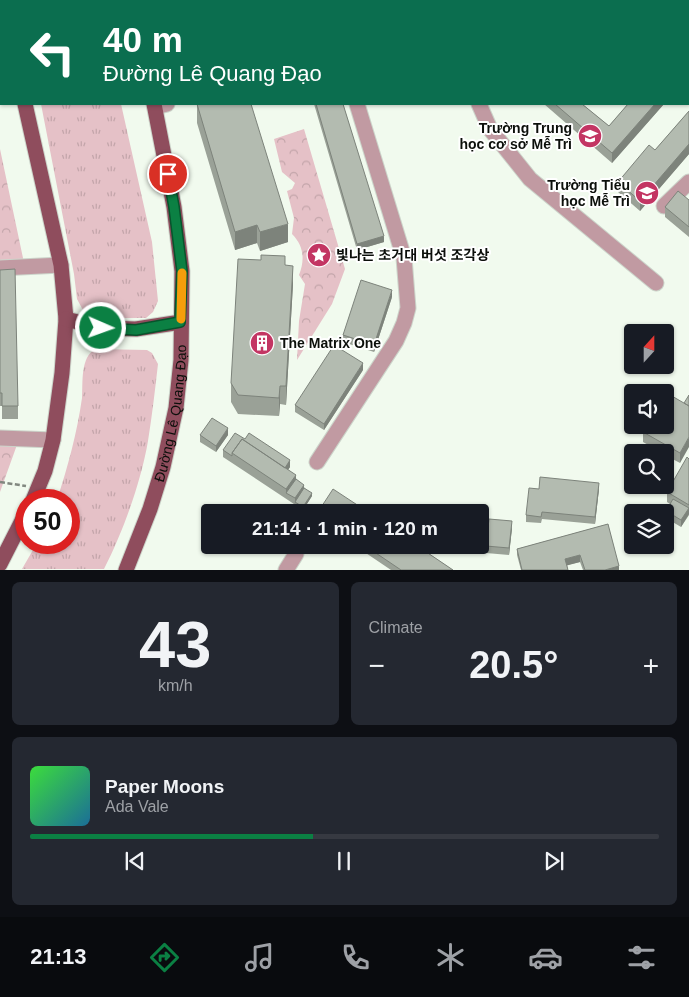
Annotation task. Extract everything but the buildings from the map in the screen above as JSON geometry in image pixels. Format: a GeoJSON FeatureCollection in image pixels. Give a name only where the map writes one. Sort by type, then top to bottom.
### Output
{"type":"FeatureCollection","features":[{"type":"Feature","properties":{"kind":"main road"},"geometry":{"type":"LineString","coordinates":[[25,105],[61,265],[66,319],[62,373],[53,440],[45,471],[37,489]]}},
{"type":"Feature","properties":{"kind":"main road","name":"Đường Lê Quang Đạo"},"geometry":{"type":"LineString","coordinates":[[126,570],[150,509],[163,467],[179,385],[182,271],[159,105]]}},
{"type":"Feature","properties":{"kind":"main road"},"geometry":{"type":"LineString","coordinates":[[66,319],[101,328],[136,330],[180,322]]}},
{"type":"Feature","properties":{"kind":"main road"},"geometry":{"type":"LineString","coordinates":[[0,564],[15,535]]}},
{"type":"Feature","properties":{"kind":"street"},"geometry":{"type":"LineString","coordinates":[[317,462],[396,341],[404,324],[408,308],[404,258],[356,105]]}},
{"type":"Feature","properties":{"kind":"street"},"geometry":{"type":"LineString","coordinates":[[479,105],[490,129],[530,179],[656,283]]}},
{"type":"Feature","properties":{"kind":"street"},"geometry":{"type":"LineString","coordinates":[[664,206],[689,182]]}},
{"type":"Feature","properties":{"kind":"street"},"geometry":{"type":"LineString","coordinates":[[0,268],[61,265]]}},
{"type":"Feature","properties":{"kind":"street"},"geometry":{"type":"LineString","coordinates":[[0,438],[53,440]]}},
{"type":"Feature","properties":{"kind":"street"},"geometry":{"type":"LineString","coordinates":[[286,570],[296,554]]}},
{"type":"Feature","properties":{"kind":"path"},"geometry":{"type":"LineString","coordinates":[[0,482],[20,489]]}},
{"type":"Feature","properties":{"kind":"green space"},"geometry":{"type":"Polygon","coordinates":[[[41,105],[121,105],[152,242],[158,301],[153,312],[146,318],[99,318],[85,314],[77,299],[74,274],[41,105]]]}},
{"type":"Feature","properties":{"kind":"green space"},"geometry":{"type":"Polygon","coordinates":[[[304,129],[345,269],[332,304],[297,360],[299,321],[305,284],[299,275],[303,259],[299,243],[292,234],[294,218],[287,191],[292,189],[295,183],[282,172],[274,139],[304,129]]]}},
{"type":"Feature","properties":{"kind":"green space"},"geometry":{"type":"Polygon","coordinates":[[[0,149],[23,258],[23,259],[0,260],[0,149]]]}},
{"type":"Feature","properties":{"kind":"green space"},"geometry":{"type":"Polygon","coordinates":[[[96,349],[147,350],[152,353],[158,364],[148,441],[141,473],[118,539],[104,569],[22,569],[31,554],[80,554],[80,489],[60,489],[78,424],[82,398],[83,370],[91,352],[96,349]]]}},
{"type":"Feature","properties":{"kind":"green space"},"geometry":{"type":"Polygon","coordinates":[[[0,441],[18,442],[0,492],[0,441]]]}},
{"type":"Feature","properties":{"kind":"slow traffic"},"geometry":{"type":"LineString","coordinates":[[181,319],[182,273]]}},
{"type":"Feature","properties":{"kind":"place","name":"Trường Trung học cơ sở Mễ Trì"},"geometry":{"type":"Point","coordinates":[590,136]}},
{"type":"Feature","properties":{"kind":"place","name":"Trường Tiểu học Mễ Trì"},"geometry":{"type":"Point","coordinates":[647,193]}},
{"type":"Feature","properties":{"kind":"place","name":"빛나는 초거대 버섯 조각상"},"geometry":{"type":"Point","coordinates":[319,255]}},
{"type":"Feature","properties":{"kind":"place","name":"The Matrix One"},"geometry":{"type":"Point","coordinates":[262,343]}},
{"type":"Feature","properties":{"kind":"route"},"geometry":{"type":"LineString","coordinates":[[101,328],[136,330],[180,322],[182,271],[168,174]]}}]}
